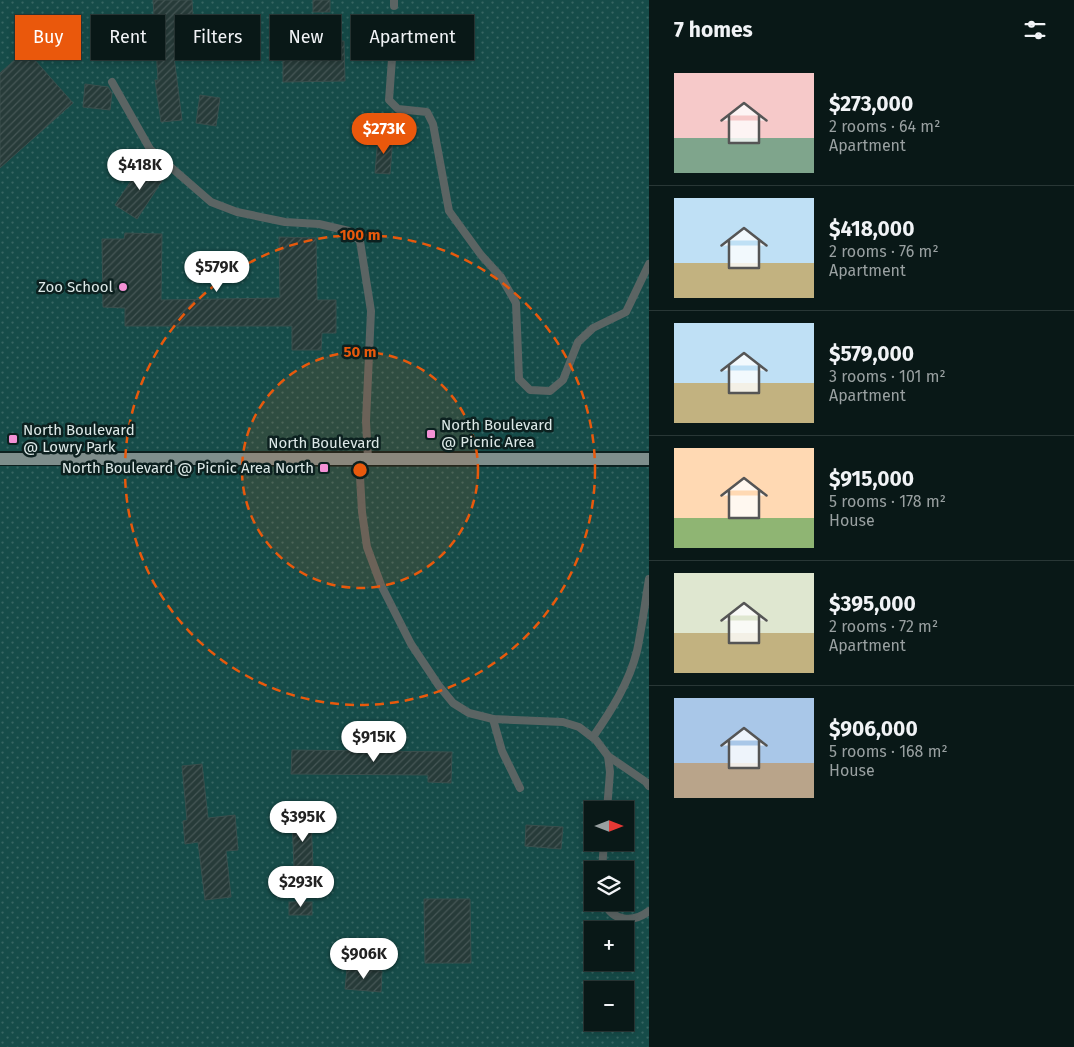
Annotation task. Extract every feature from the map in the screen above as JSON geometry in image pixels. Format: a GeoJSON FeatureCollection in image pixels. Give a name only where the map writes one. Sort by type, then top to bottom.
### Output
{"type":"FeatureCollection","features":[{"type":"Feature","properties":{"kind":"street","name":"North Boulevard"},"geometry":{"type":"LineString","coordinates":[[0,459],[649,459]]}},
{"type":"Feature","properties":{"kind":"lane"},"geometry":{"type":"LineString","coordinates":[[392,60],[389,100],[398,110],[427,112],[433,124],[448,211],[481,255],[501,277],[516,303],[519,378],[530,390],[550,391],[563,380],[578,342],[593,328],[626,312],[649,264]]}},
{"type":"Feature","properties":{"kind":"lane"},"geometry":{"type":"LineString","coordinates":[[112,82],[150,149],[211,202],[237,212],[275,220],[319,224],[349,231],[360,241],[371,312],[362,512],[367,547],[381,585],[410,644],[439,686],[453,703],[469,712],[493,719],[563,722],[579,727],[593,737],[608,756],[649,786]]}},
{"type":"Feature","properties":{"kind":"lane"},"geometry":{"type":"LineString","coordinates":[[593,737],[614,706],[636,652],[649,578]]}},
{"type":"Feature","properties":{"kind":"lane"},"geometry":{"type":"LineString","coordinates":[[493,719],[502,751],[520,788]]}},
{"type":"Feature","properties":{"kind":"lane"},"geometry":{"type":"LineString","coordinates":[[608,756],[610,772],[608,801]]}},
{"type":"Feature","properties":{"kind":"lane"},"geometry":{"type":"LineString","coordinates":[[609,911],[613,916],[633,919],[649,911]]}},
{"type":"Feature","properties":{"kind":"shaded area"},"geometry":{"type":"Polygon","coordinates":[[[0,0],[649,0],[649,451],[0,451],[0,0]]]}},
{"type":"Feature","properties":{"kind":"shaded area"},"geometry":{"type":"Polygon","coordinates":[[[0,466],[649,467],[649,1047],[0,1047],[0,466]]]}},
{"type":"Feature","properties":{"kind":"building"},"geometry":{"type":"Polygon","coordinates":[[[153,0],[192,0],[193,15],[175,15],[174,57],[182,120],[161,122],[155,80],[158,80],[157,60],[165,60],[165,15],[154,15],[153,0]]]}},
{"type":"Feature","properties":{"kind":"building"},"geometry":{"type":"Polygon","coordinates":[[[313,0],[330,0],[330,12],[313,12],[313,0]]]}},
{"type":"Feature","properties":{"kind":"building"},"geometry":{"type":"Polygon","coordinates":[[[341,41],[344,41],[345,81],[283,82],[283,60],[341,60],[341,41]]]}},
{"type":"Feature","properties":{"kind":"building"},"geometry":{"type":"Polygon","coordinates":[[[15,60],[35,60],[73,103],[0,168],[0,73],[15,60]]]}},
{"type":"Feature","properties":{"kind":"building"},"geometry":{"type":"Polygon","coordinates":[[[85,84],[108,87],[112,93],[110,110],[83,107],[85,84]]]}},
{"type":"Feature","properties":{"kind":"building"},"geometry":{"type":"Polygon","coordinates":[[[200,95],[220,98],[216,126],[196,123],[200,95]]]}},
{"type":"Feature","properties":{"kind":"building"},"geometry":{"type":"Polygon","coordinates":[[[378,136],[393,137],[390,174],[375,173],[378,136]]]}},
{"type":"Feature","properties":{"kind":"building"},"geometry":{"type":"Polygon","coordinates":[[[142,164],[164,178],[137,219],[115,205],[142,164]]]}},
{"type":"Feature","properties":{"kind":"building","name":"Zoo School"},"geometry":{"type":"Polygon","coordinates":[[[125,233],[162,234],[161,300],[280,298],[279,237],[316,238],[317,300],[336,300],[336,333],[322,333],[321,350],[292,350],[292,326],[125,326],[125,308],[103,307],[102,239],[124,239],[125,233]]]}},
{"type":"Feature","properties":{"kind":"building"},"geometry":{"type":"Polygon","coordinates":[[[292,750],[452,752],[451,783],[428,782],[428,775],[291,774],[292,750]]]}},
{"type":"Feature","properties":{"kind":"building"},"geometry":{"type":"Polygon","coordinates":[[[202,764],[208,818],[235,815],[238,850],[226,851],[231,897],[205,900],[198,842],[185,844],[183,821],[187,820],[182,766],[202,764]]]}},
{"type":"Feature","properties":{"kind":"building"},"geometry":{"type":"Polygon","coordinates":[[[311,819],[313,866],[294,866],[292,820],[311,819]]]}},
{"type":"Feature","properties":{"kind":"building"},"geometry":{"type":"Polygon","coordinates":[[[526,825],[563,827],[561,849],[525,846],[526,825]]]}},
{"type":"Feature","properties":{"kind":"building"},"geometry":{"type":"Polygon","coordinates":[[[424,899],[470,899],[471,963],[425,963],[424,899]]]}},
{"type":"Feature","properties":{"kind":"building"},"geometry":{"type":"Polygon","coordinates":[[[289,902],[312,902],[312,915],[289,915],[289,902]]]}},
{"type":"Feature","properties":{"kind":"building"},"geometry":{"type":"Polygon","coordinates":[[[347,968],[382,971],[381,992],[345,989],[347,968]]]}},
{"type":"Feature","properties":{"kind":"place","name":"Zoo School"},"geometry":{"type":"Point","coordinates":[123,287]}},
{"type":"Feature","properties":{"kind":"place","name":"North Boulevard @ Picnic Area"},"geometry":{"type":"Point","coordinates":[431,434]}},
{"type":"Feature","properties":{"kind":"place","name":"North Boulevard @ Lowry Park"},"geometry":{"type":"Point","coordinates":[13,439]}},
{"type":"Feature","properties":{"kind":"place","name":"North Boulevard @ Picnic Area North"},"geometry":{"type":"Point","coordinates":[324,468]}}]}
